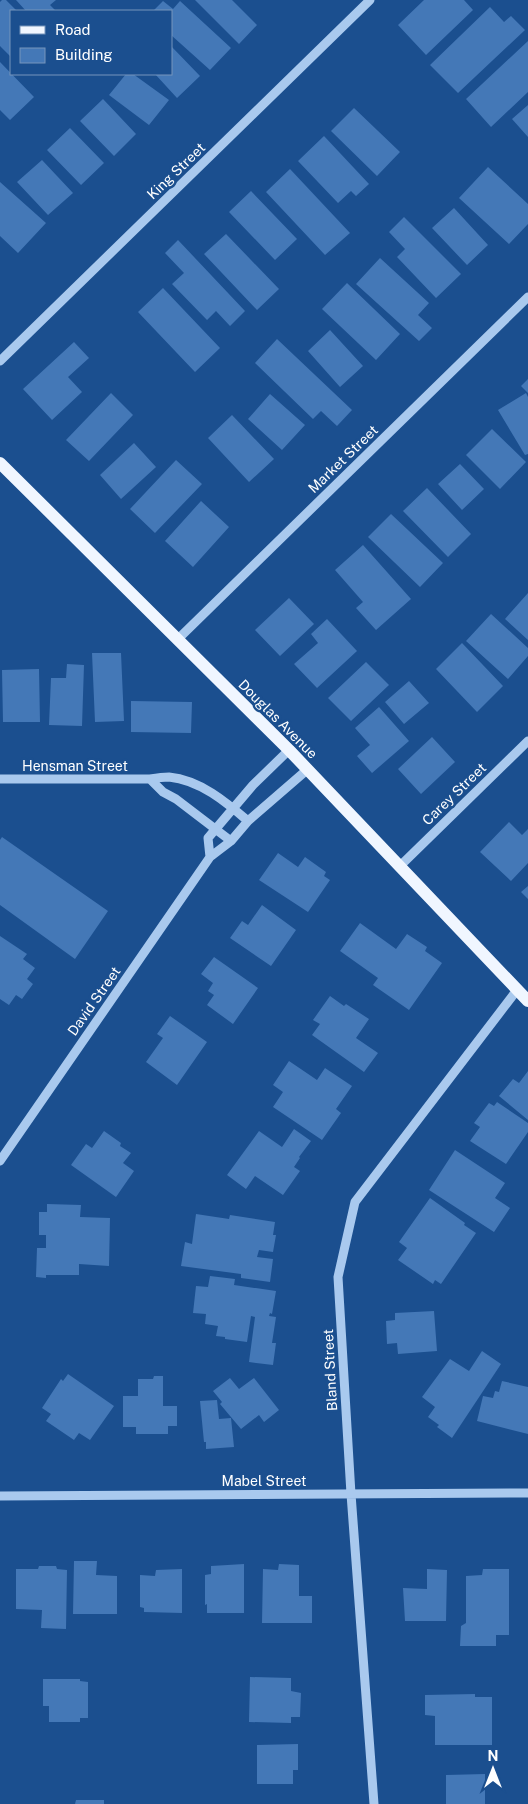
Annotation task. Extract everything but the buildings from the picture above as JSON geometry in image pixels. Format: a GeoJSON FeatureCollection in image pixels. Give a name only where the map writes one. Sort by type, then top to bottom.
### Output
{"type":"FeatureCollection","features":[{"type":"Feature","properties":{"kind":"main road","name":"Douglas Avenue"},"geometry":{"type":"LineString","coordinates":[[0,463],[308,769],[528,1001]]}},
{"type":"Feature","properties":{"kind":"street","name":"King Street"},"geometry":{"type":"LineString","coordinates":[[0,361],[370,0]]}},
{"type":"Feature","properties":{"kind":"street","name":"Market Street"},"geometry":{"type":"LineString","coordinates":[[177,640],[528,297]]}},
{"type":"Feature","properties":{"kind":"street","name":"Carey Street"},"geometry":{"type":"LineString","coordinates":[[400,866],[528,741]]}},
{"type":"Feature","properties":{"kind":"street"},"geometry":{"type":"LineString","coordinates":[[210,857],[208,838],[263,775],[289,750]]}},
{"type":"Feature","properties":{"kind":"street","name":"David Street"},"geometry":{"type":"LineString","coordinates":[[0,1161],[210,857],[232,841],[248,821],[308,769]]}},
{"type":"Feature","properties":{"kind":"street","name":"Hensman Street"},"geometry":{"type":"LineString","coordinates":[[0,780],[150,779],[168,777],[200,785],[248,821]]}},
{"type":"Feature","properties":{"kind":"street"},"geometry":{"type":"LineString","coordinates":[[150,779],[164,792],[232,841]]}},
{"type":"Feature","properties":{"kind":"street","name":"Bland Street"},"geometry":{"type":"LineString","coordinates":[[374,1804],[351,1494],[338,1277],[355,1202],[516,990]]}},
{"type":"Feature","properties":{"kind":"street","name":"Mabel Street"},"geometry":{"type":"LineString","coordinates":[[0,1496],[528,1494]]}}]}
